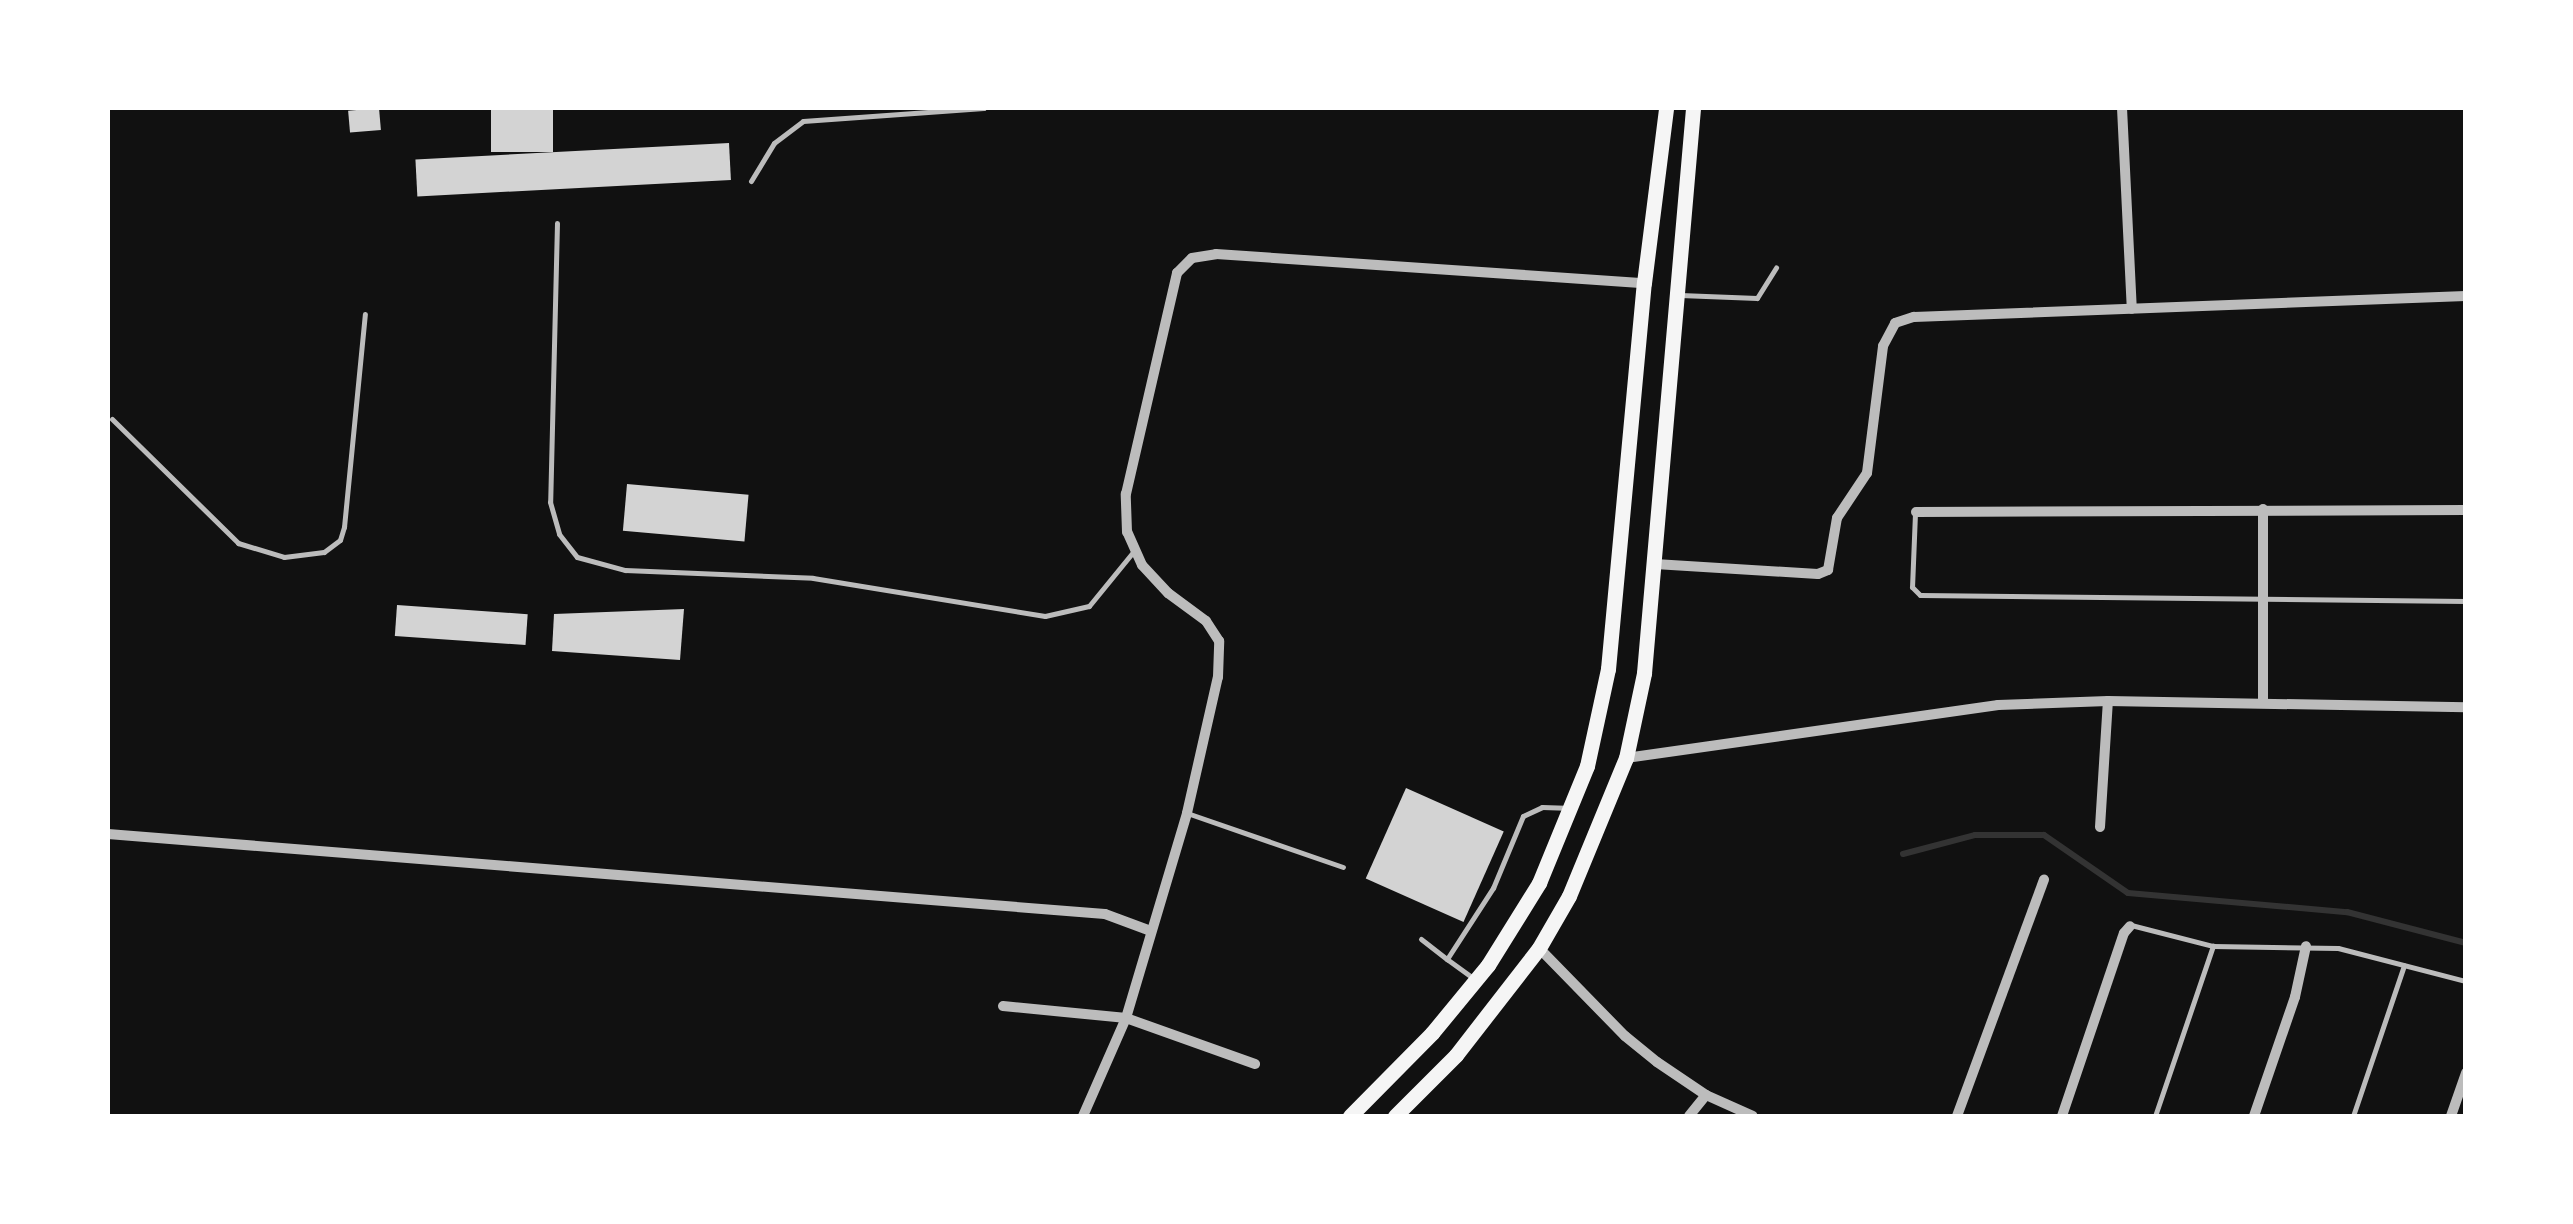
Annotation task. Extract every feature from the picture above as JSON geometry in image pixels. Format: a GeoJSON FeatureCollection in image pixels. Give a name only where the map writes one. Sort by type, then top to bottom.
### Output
{"type":"FeatureCollection","features":[{"type":"Feature","properties":{"kind":"main road"},"geometry":{"type":"LineString","coordinates":[[1350,1116],[1432,1033],[1476,980],[1539,883],[1587,766],[1608,669],[1644,284],[1666,108]]}},
{"type":"Feature","properties":{"kind":"main road"},"geometry":{"type":"LineString","coordinates":[[1396,1116],[1456,1054],[1539,948],[1569,896],[1626,758],[1644,673],[1694,108]]}},
{"type":"Feature","properties":{"kind":"street"},"geometry":{"type":"LineString","coordinates":[[2122,108],[2132,309]]}},
{"type":"Feature","properties":{"kind":"street"},"geometry":{"type":"LineString","coordinates":[[1084,1116],[1126,1018],[1214,708],[1219,641],[1206,620],[1168,593],[1126,532],[1126,494],[1177,273],[1192,258],[1216,254],[1644,284]]}},
{"type":"Feature","properties":{"kind":"street"},"geometry":{"type":"LineString","coordinates":[[1655,564],[1818,574],[1828,570],[1838,518],[1868,473],[1880,359],[1894,323],[1914,316],[2466,296]]}},
{"type":"Feature","properties":{"kind":"street"},"geometry":{"type":"LineString","coordinates":[[2263,509],[2263,702]]}},
{"type":"Feature","properties":{"kind":"street"},"geometry":{"type":"LineString","coordinates":[[1916,512],[2466,510]]}},
{"type":"Feature","properties":{"kind":"street"},"geometry":{"type":"LineString","coordinates":[[2100,826],[2108,701]]}},
{"type":"Feature","properties":{"kind":"street"},"geometry":{"type":"LineString","coordinates":[[1626,758],[1953,710],[2108,701],[2466,707]]}},
{"type":"Feature","properties":{"kind":"street"},"geometry":{"type":"LineString","coordinates":[[108,834],[1105,914],[1148,930]]}},
{"type":"Feature","properties":{"kind":"street"},"geometry":{"type":"LineString","coordinates":[[1957,1116],[2044,879]]}},
{"type":"Feature","properties":{"kind":"street"},"geometry":{"type":"LineString","coordinates":[[2062,1116],[2124,933],[2130,926]]}},
{"type":"Feature","properties":{"kind":"street"},"geometry":{"type":"LineString","coordinates":[[2254,1116],[2295,997],[2306,946]]}},
{"type":"Feature","properties":{"kind":"street"},"geometry":{"type":"LineString","coordinates":[[1539,948],[1625,1036],[1706,1094],[1753,1116]]}},
{"type":"Feature","properties":{"kind":"street"},"geometry":{"type":"LineString","coordinates":[[1003,1006],[1126,1018],[1254,1064]]}},
{"type":"Feature","properties":{"kind":"street"},"geometry":{"type":"LineString","coordinates":[[2451,1116],[2466,1074]]}},
{"type":"Feature","properties":{"kind":"street"},"geometry":{"type":"LineString","coordinates":[[1689,1116],[1706,1094]]}},
{"type":"Feature","properties":{"kind":"lane"},"geometry":{"type":"LineString","coordinates":[[750,181],[774,144],[803,121],[984,108]]}},
{"type":"Feature","properties":{"kind":"lane"},"geometry":{"type":"LineString","coordinates":[[557,223],[550,502],[558,534],[576,557],[625,570],[812,578],[1046,616],[1089,606],[1135,550]]}},
{"type":"Feature","properties":{"kind":"lane"},"geometry":{"type":"LineString","coordinates":[[1677,295],[1757,298],[1776,267]]}},
{"type":"Feature","properties":{"kind":"lane"},"geometry":{"type":"LineString","coordinates":[[112,418],[238,544],[284,557],[324,552],[340,540],[344,528],[366,314]]}},
{"type":"Feature","properties":{"kind":"lane"},"geometry":{"type":"LineString","coordinates":[[1916,512],[1912,586],[1920,594],[2466,601]]}},
{"type":"Feature","properties":{"kind":"lane"},"geometry":{"type":"LineString","coordinates":[[1447,959],[1493,888],[1523,816],[1542,807],[1571,810]]}},
{"type":"Feature","properties":{"kind":"lane"},"geometry":{"type":"LineString","coordinates":[[1187,813],[1343,866]]}},
{"type":"Feature","properties":{"kind":"lane"},"geometry":{"type":"LineString","coordinates":[[2130,926],[2141,924],[2213,946],[2338,948],[2466,981]]}},
{"type":"Feature","properties":{"kind":"lane"},"geometry":{"type":"LineString","coordinates":[[1422,939],[1476,980]]}},
{"type":"Feature","properties":{"kind":"lane"},"geometry":{"type":"LineString","coordinates":[[2155,1116],[2213,946]]}},
{"type":"Feature","properties":{"kind":"lane"},"geometry":{"type":"LineString","coordinates":[[2352,1116],[2404,965]]}},
{"type":"Feature","properties":{"kind":"building"},"geometry":{"type":"Polygon","coordinates":[[[379,108],[381,130],[350,133],[348,111],[379,108]]]}},
{"type":"Feature","properties":{"kind":"building"},"geometry":{"type":"Polygon","coordinates":[[[491,108],[553,108],[553,152],[491,152],[491,108]]]}},
{"type":"Feature","properties":{"kind":"building"},"geometry":{"type":"Polygon","coordinates":[[[729,143],[731,180],[417,196],[415,159],[729,143]]]}},
{"type":"Feature","properties":{"kind":"building"},"geometry":{"type":"Polygon","coordinates":[[[627,484],[749,495],[744,541],[623,531],[627,484]]]}},
{"type":"Feature","properties":{"kind":"building"},"geometry":{"type":"Polygon","coordinates":[[[397,605],[528,614],[526,645],[395,636],[397,605]]]}},
{"type":"Feature","properties":{"kind":"building"},"geometry":{"type":"Polygon","coordinates":[[[684,609],[680,660],[552,651],[554,614],[684,609]]]}},
{"type":"Feature","properties":{"kind":"building"},"geometry":{"type":"Polygon","coordinates":[[[1406,788],[1504,832],[1463,922],[1366,878],[1406,788]]]}},
{"type":"Feature","properties":{"kind":"waterway"},"geometry":{"type":"LineString","coordinates":[[1903,854],[1975,835],[2044,835],[2128,893],[2347,912],[2466,943]]}}]}
